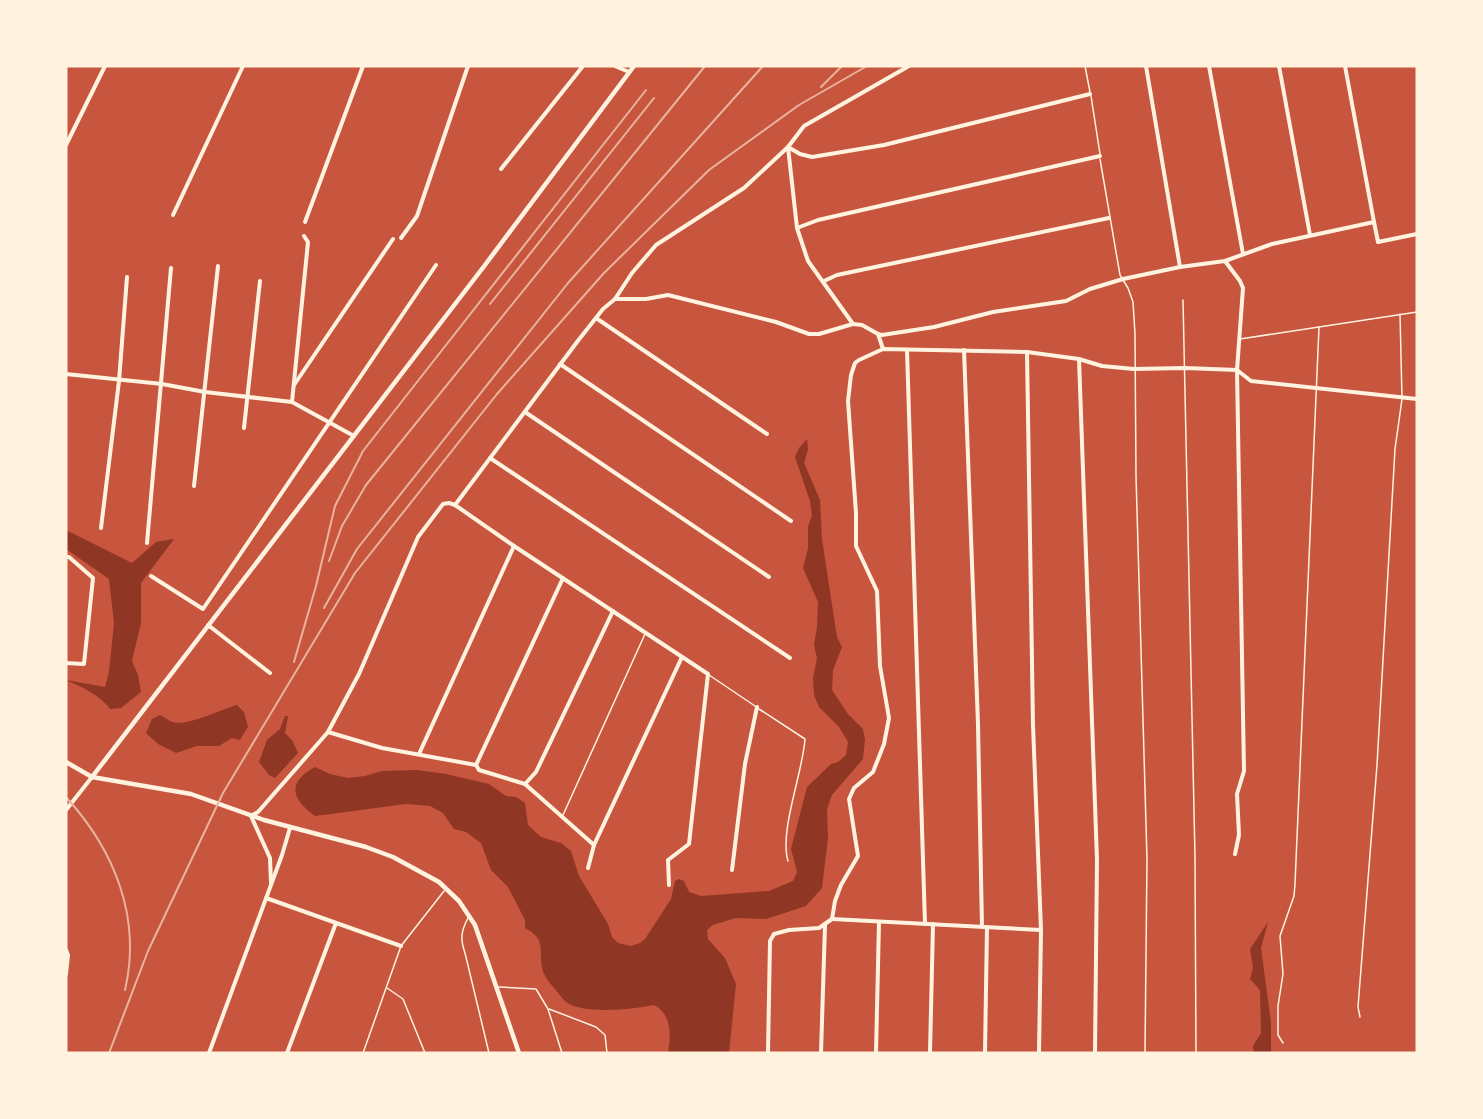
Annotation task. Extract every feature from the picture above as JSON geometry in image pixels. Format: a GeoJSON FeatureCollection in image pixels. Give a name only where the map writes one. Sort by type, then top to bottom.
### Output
{"type":"FeatureCollection","features":[{"type":"Feature","properties":{"kind":"street"},"geometry":{"type":"LineString","coordinates":[[66,145],[105,66]]}},
{"type":"Feature","properties":{"kind":"street"},"geometry":{"type":"LineString","coordinates":[[173,214],[243,66]]}},
{"type":"Feature","properties":{"kind":"street"},"geometry":{"type":"LineString","coordinates":[[305,222],[363,66]]}},
{"type":"Feature","properties":{"kind":"street"},"geometry":{"type":"LineString","coordinates":[[401,238],[417,216],[468,66]]}},
{"type":"Feature","properties":{"kind":"street"},"geometry":{"type":"LineString","coordinates":[[501,169],[583,66]]}},
{"type":"Feature","properties":{"kind":"street"},"geometry":{"type":"LineString","coordinates":[[615,66],[629,72]]}},
{"type":"Feature","properties":{"kind":"street"},"geometry":{"type":"LineString","coordinates":[[66,810],[485,266],[633,66]]}},
{"type":"Feature","properties":{"kind":"street"},"geometry":{"type":"LineString","coordinates":[[455,505],[560,364],[596,318],[615,299],[632,273],[656,245],[744,188],[788,147],[804,126],[909,66]]}},
{"type":"Feature","properties":{"kind":"street"},"geometry":{"type":"LineString","coordinates":[[1146,66],[1180,267]]}},
{"type":"Feature","properties":{"kind":"street"},"geometry":{"type":"LineString","coordinates":[[1209,66],[1243,254]]}},
{"type":"Feature","properties":{"kind":"street"},"geometry":{"type":"LineString","coordinates":[[1279,66],[1310,235]]}},
{"type":"Feature","properties":{"kind":"street"},"geometry":{"type":"LineString","coordinates":[[1345,66],[1378,242],[1417,234]]}},
{"type":"Feature","properties":{"kind":"street"},"geometry":{"type":"LineString","coordinates":[[788,147],[800,154],[812,157],[884,145],[1090,94]]}},
{"type":"Feature","properties":{"kind":"street"},"geometry":{"type":"LineString","coordinates":[[788,147],[797,228],[808,261],[853,324]]}},
{"type":"Feature","properties":{"kind":"street"},"geometry":{"type":"LineString","coordinates":[[797,228],[818,220],[1100,156]]}},
{"type":"Feature","properties":{"kind":"street"},"geometry":{"type":"LineString","coordinates":[[824,281],[837,275],[1109,218]]}},
{"type":"Feature","properties":{"kind":"street"},"geometry":{"type":"LineString","coordinates":[[615,299],[668,296],[776,322],[809,334],[819,334],[853,324],[862,325],[882,335],[934,327],[993,312],[1066,301],[1090,289],[1123,279],[1180,267],[1225,261],[1272,244],[1374,222]]}},
{"type":"Feature","properties":{"kind":"street"},"geometry":{"type":"LineString","coordinates":[[292,402],[308,242],[303,236]]}},
{"type":"Feature","properties":{"kind":"street"},"geometry":{"type":"LineString","coordinates":[[294,385],[393,239]]}},
{"type":"Feature","properties":{"kind":"street"},"geometry":{"type":"LineString","coordinates":[[1225,261],[1243,288],[1237,370],[1244,771],[1237,794],[1239,835],[1235,854]]}},
{"type":"Feature","properties":{"kind":"street"},"geometry":{"type":"LineString","coordinates":[[194,486],[218,266]]}},
{"type":"Feature","properties":{"kind":"street"},"geometry":{"type":"LineString","coordinates":[[151,576],[203,609],[436,266]]}},
{"type":"Feature","properties":{"kind":"street"},"geometry":{"type":"LineString","coordinates":[[147,543],[171,268]]}},
{"type":"Feature","properties":{"kind":"street"},"geometry":{"type":"LineString","coordinates":[[101,528],[119,381],[127,277]]}},
{"type":"Feature","properties":{"kind":"street"},"geometry":{"type":"LineString","coordinates":[[244,428],[260,281]]}},
{"type":"Feature","properties":{"kind":"street"},"geometry":{"type":"LineString","coordinates":[[596,318],[767,435]]}},
{"type":"Feature","properties":{"kind":"street"},"geometry":{"type":"LineString","coordinates":[[878,334],[883,350]]}},
{"type":"Feature","properties":{"kind":"street"},"geometry":{"type":"LineString","coordinates":[[768,1053],[771,941],[774,934],[789,930],[819,928],[832,919],[841,885],[858,856],[849,799],[854,788],[873,772],[884,744],[889,718],[880,666],[877,591],[856,546],[856,513],[848,401],[855,363],[883,350],[1027,352],[1079,358],[1102,366],[1134,369],[1237,370],[1251,381],[1417,399]]}},
{"type":"Feature","properties":{"kind":"street"},"geometry":{"type":"LineString","coordinates":[[907,350],[925,924]]}},
{"type":"Feature","properties":{"kind":"street"},"geometry":{"type":"LineString","coordinates":[[964,350],[985,927],[985,1053]]}},
{"type":"Feature","properties":{"kind":"street"},"geometry":{"type":"LineString","coordinates":[[1027,352],[1033,725],[1041,930],[1039,1053]]}},
{"type":"Feature","properties":{"kind":"street"},"geometry":{"type":"LineString","coordinates":[[1079,358],[1097,933],[1095,1053]]}},
{"type":"Feature","properties":{"kind":"street"},"geometry":{"type":"LineString","coordinates":[[560,364],[791,521]]}},
{"type":"Feature","properties":{"kind":"street"},"geometry":{"type":"LineString","coordinates":[[66,374],[162,384],[205,392],[292,402],[354,436]]}},
{"type":"Feature","properties":{"kind":"street"},"geometry":{"type":"LineString","coordinates":[[525,411],[769,577]]}},
{"type":"Feature","properties":{"kind":"street"},"geometry":{"type":"LineString","coordinates":[[490,458],[790,658]]}},
{"type":"Feature","properties":{"kind":"street"},"geometry":{"type":"LineString","coordinates":[[251,816],[258,812],[328,732],[359,674],[418,537],[442,504],[449,503],[708,674],[689,844],[668,860],[669,885]]}},
{"type":"Feature","properties":{"kind":"street"},"geometry":{"type":"LineString","coordinates":[[419,754],[514,546]]}},
{"type":"Feature","properties":{"kind":"street"},"geometry":{"type":"LineString","coordinates":[[66,557],[69,557],[93,578],[84,664],[66,663]]}},
{"type":"Feature","properties":{"kind":"street"},"geometry":{"type":"LineString","coordinates":[[476,765],[563,578]]}},
{"type":"Feature","properties":{"kind":"street"},"geometry":{"type":"LineString","coordinates":[[525,784],[536,772],[613,611]]}},
{"type":"Feature","properties":{"kind":"street"},"geometry":{"type":"LineString","coordinates":[[208,625],[270,674]]}},
{"type":"Feature","properties":{"kind":"street"},"geometry":{"type":"LineString","coordinates":[[588,868],[594,845],[682,657]]}},
{"type":"Feature","properties":{"kind":"street"},"geometry":{"type":"LineString","coordinates":[[732,870],[745,764],[757,707]]}},
{"type":"Feature","properties":{"kind":"street"},"geometry":{"type":"LineString","coordinates":[[328,732],[382,748],[476,765],[479,770],[525,784],[594,845]]}},
{"type":"Feature","properties":{"kind":"street"},"geometry":{"type":"LineString","coordinates":[[66,762],[92,777],[190,794],[290,828],[366,847],[421,872],[447,888],[470,914],[475,925],[519,1053]]}},
{"type":"Feature","properties":{"kind":"street"},"geometry":{"type":"LineString","coordinates":[[251,816],[270,858],[271,883]]}},
{"type":"Feature","properties":{"kind":"street"},"geometry":{"type":"LineString","coordinates":[[209,1053],[290,828]]}},
{"type":"Feature","properties":{"kind":"street"},"geometry":{"type":"LineString","coordinates":[[266,898],[401,946]]}},
{"type":"Feature","properties":{"kind":"street"},"geometry":{"type":"LineString","coordinates":[[832,919],[1041,930]]}},
{"type":"Feature","properties":{"kind":"street"},"geometry":{"type":"LineString","coordinates":[[876,1053],[879,921]]}},
{"type":"Feature","properties":{"kind":"street"},"geometry":{"type":"LineString","coordinates":[[288,1053],[336,923]]}},
{"type":"Feature","properties":{"kind":"street"},"geometry":{"type":"LineString","coordinates":[[930,1053],[933,924]]}},
{"type":"Feature","properties":{"kind":"street"},"geometry":{"type":"LineString","coordinates":[[821,1053],[825,925]]}},
{"type":"Feature","properties":{"kind":"street"},"geometry":{"type":"LineString","coordinates":[[66,950],[68,955],[66,974]]}},
{"type":"Feature","properties":{"kind":"lane"},"geometry":{"type":"LineString","coordinates":[[1085,66],[1120,275],[1133,302],[1147,859],[1145,1053]]}},
{"type":"Feature","properties":{"kind":"lane"},"geometry":{"type":"LineString","coordinates":[[1183,300],[1195,857],[1196,1053]]}},
{"type":"Feature","properties":{"kind":"lane"},"geometry":{"type":"LineString","coordinates":[[1240,339],[1417,312]]}},
{"type":"Feature","properties":{"kind":"lane"},"geometry":{"type":"LineString","coordinates":[[1360,1017],[1358,1007],[1377,765],[1395,449],[1402,399],[1400,314]]}},
{"type":"Feature","properties":{"kind":"lane"},"geometry":{"type":"LineString","coordinates":[[1283,1043],[1278,1035],[1278,1005],[1283,974],[1280,936],[1294,896],[1295,884],[1318,327]]}},
{"type":"Feature","properties":{"kind":"lane"},"geometry":{"type":"LineString","coordinates":[[562,817],[646,633]]}},
{"type":"Feature","properties":{"kind":"lane"},"geometry":{"type":"LineString","coordinates":[[708,674],[805,739],[788,831],[786,852],[788,861]]}},
{"type":"Feature","properties":{"kind":"lane"},"geometry":{"type":"LineString","coordinates":[[363,1053],[401,946],[447,888]]}},
{"type":"Feature","properties":{"kind":"lane"},"geometry":{"type":"LineString","coordinates":[[470,914],[463,927],[460,941],[465,953],[489,1053]]}},
{"type":"Feature","properties":{"kind":"lane"},"geometry":{"type":"LineString","coordinates":[[497,987],[536,989],[548,1009],[562,1053]]}},
{"type":"Feature","properties":{"kind":"lane"},"geometry":{"type":"LineString","coordinates":[[387,988],[403,999],[425,1053]]}},
{"type":"Feature","properties":{"kind":"lane"},"geometry":{"type":"LineString","coordinates":[[548,1009],[596,1027],[605,1035],[606,1053]]}},
{"type":"Feature","properties":{"kind":"shaded area"},"geometry":{"type":"Polygon","coordinates":[[[807,439],[808,450],[804,463],[820,500],[822,539],[837,637],[842,647],[833,670],[832,690],[848,714],[863,729],[865,740],[863,759],[832,795],[827,809],[828,838],[822,888],[806,906],[766,919],[736,918],[713,925],[707,930],[708,939],[725,958],[736,984],[729,1053],[668,1053],[669,1026],[664,1014],[654,1005],[596,1010],[574,1006],[563,999],[544,974],[539,940],[525,928],[525,920],[508,887],[491,870],[481,843],[466,832],[454,829],[443,813],[430,806],[406,804],[315,816],[297,797],[296,785],[306,773],[315,767],[330,774],[348,778],[382,771],[417,770],[489,784],[506,796],[516,797],[525,803],[528,825],[541,837],[561,843],[571,851],[579,876],[608,924],[612,937],[618,943],[631,946],[645,939],[671,899],[675,881],[679,879],[684,881],[689,892],[701,896],[769,891],[793,881],[797,872],[791,849],[807,787],[831,764],[838,762],[846,755],[848,742],[839,727],[819,707],[814,695],[813,678],[817,658],[814,645],[818,602],[803,568],[808,548],[808,527],[812,515],[810,501],[795,457],[807,439]]]}},
{"type":"Feature","properties":{"kind":"shaded area"},"geometry":{"type":"Polygon","coordinates":[[[66,530],[132,563],[156,542],[174,539],[141,583],[141,623],[132,661],[138,675],[141,692],[121,708],[110,709],[96,696],[66,680],[105,687],[109,672],[114,623],[109,579],[66,549],[66,530]]]}},
{"type":"Feature","properties":{"kind":"shaded area"},"geometry":{"type":"Polygon","coordinates":[[[237,705],[244,712],[248,727],[240,740],[232,738],[219,746],[197,746],[176,753],[158,744],[146,733],[152,719],[160,715],[179,723],[237,705]]]}},
{"type":"Feature","properties":{"kind":"shaded area"},"geometry":{"type":"Polygon","coordinates":[[[285,716],[288,716],[285,733],[292,740],[298,753],[275,778],[269,775],[259,762],[267,740],[280,729],[285,716]]]}},
{"type":"Feature","properties":{"kind":"shaded area"},"geometry":{"type":"Polygon","coordinates":[[[1268,922],[1261,948],[1271,1023],[1271,1053],[1254,1053],[1253,1046],[1261,1033],[1260,990],[1250,979],[1253,968],[1250,949],[1268,922]]]}},
{"type":"Feature","properties":{"kind":"railway"},"geometry":{"type":"LineString","coordinates":[[329,561],[342,526],[366,485],[705,66]]}},
{"type":"Feature","properties":{"kind":"railway"},"geometry":{"type":"LineString","coordinates":[[324,608],[357,549],[568,283],[763,66]]}},
{"type":"Feature","properties":{"kind":"railway"},"geometry":{"type":"LineString","coordinates":[[821,87],[842,66]]}},
{"type":"Feature","properties":{"kind":"railway"},"geometry":{"type":"LineString","coordinates":[[109,1053],[148,951],[223,793],[355,573],[497,394],[604,273],[709,170],[799,105],[867,66]]}},
{"type":"Feature","properties":{"kind":"railway"},"geometry":{"type":"LineString","coordinates":[[294,662],[316,586],[335,506],[363,451],[646,90]]}},
{"type":"Feature","properties":{"kind":"railway"},"geometry":{"type":"LineString","coordinates":[[490,304],[654,98]]}},
{"type":"Feature","properties":{"kind":"railway"},"geometry":{"type":"LineString","coordinates":[[66,797],[98,839],[120,886],[130,936],[125,990]]}}]}
